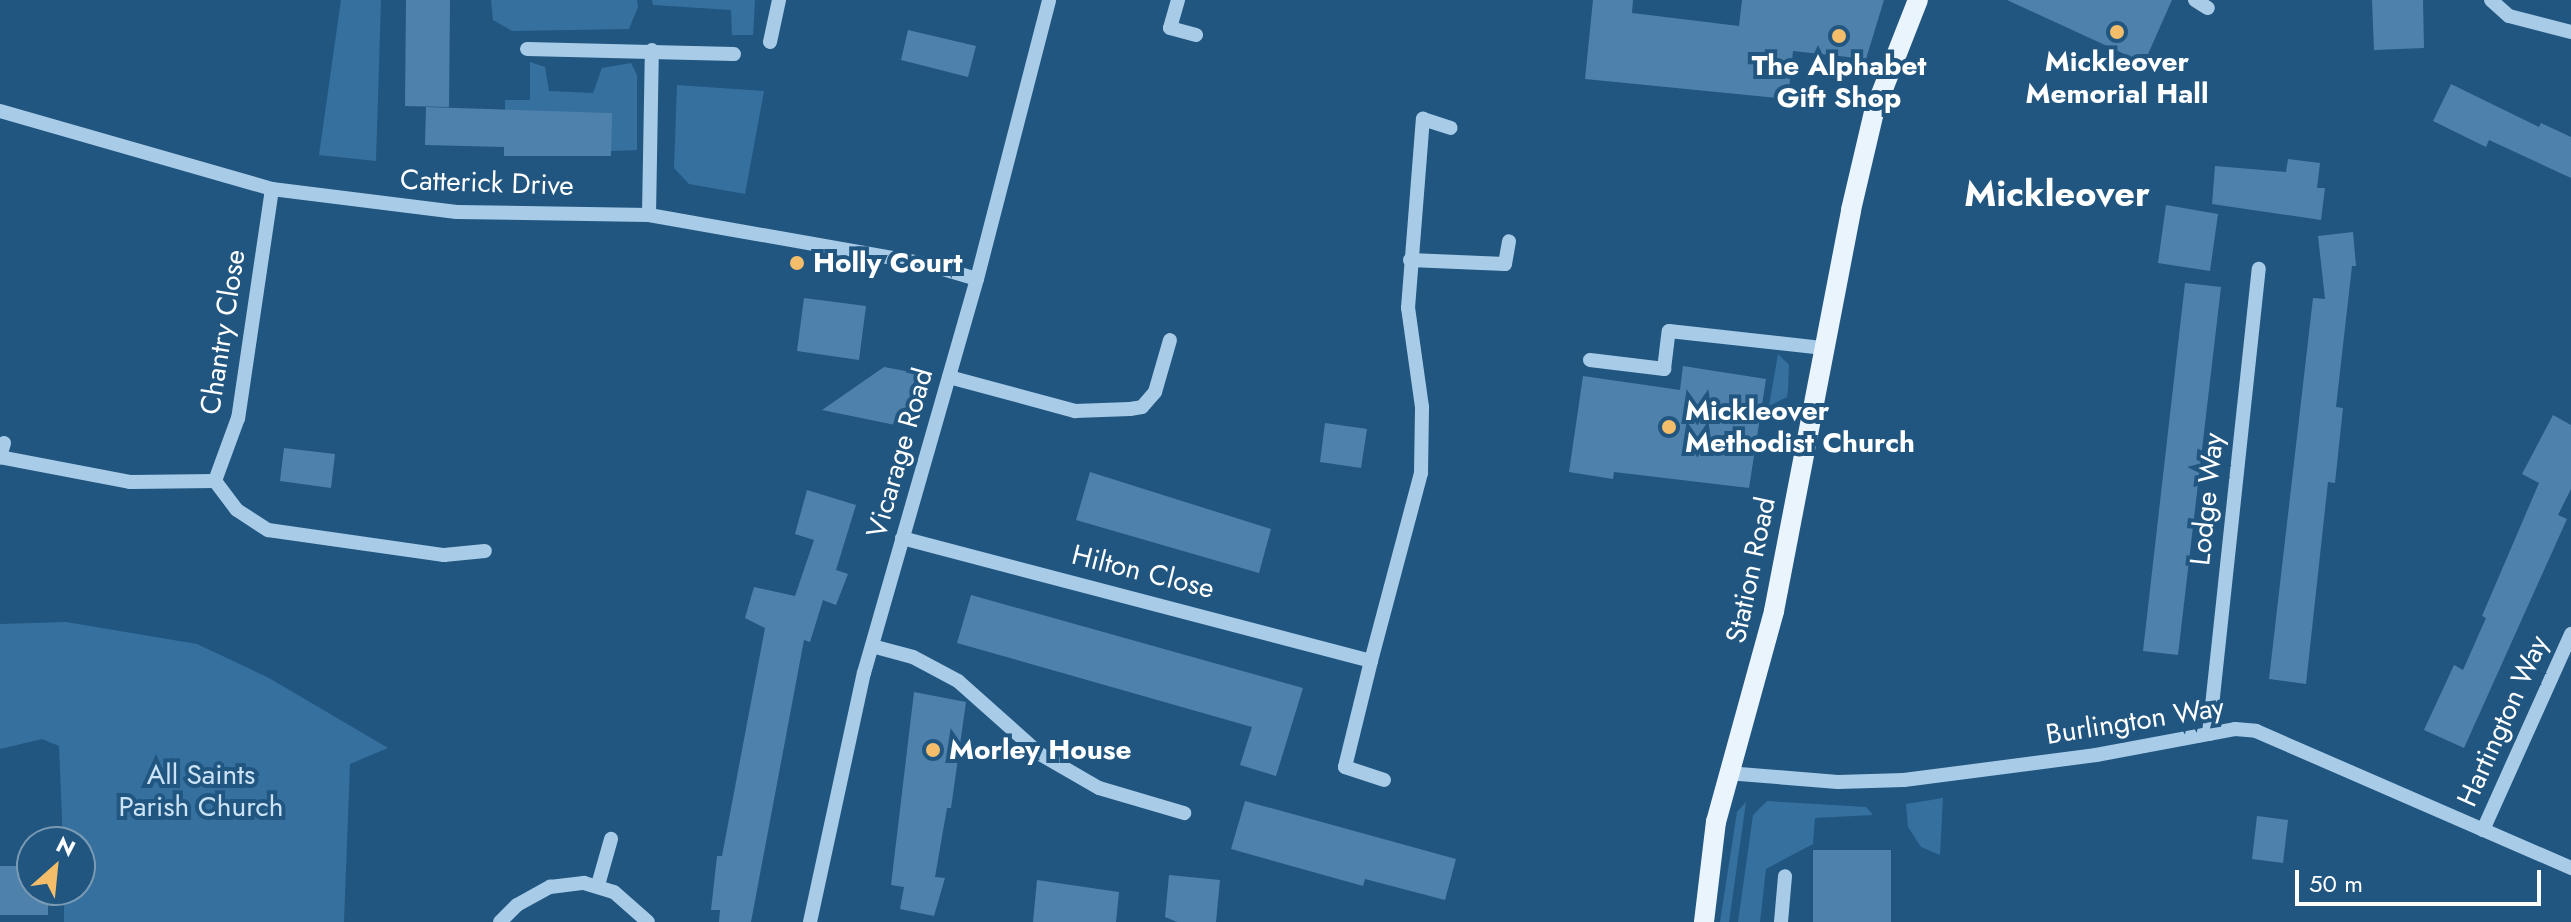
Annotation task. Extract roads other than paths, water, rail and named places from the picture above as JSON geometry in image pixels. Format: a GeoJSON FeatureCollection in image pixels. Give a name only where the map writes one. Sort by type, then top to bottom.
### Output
{"type":"FeatureCollection","features":[{"type":"Feature","properties":{"kind":"main road","name":"Station Road"},"geometry":{"type":"LineString","coordinates":[[1704,922],[1727,773],[1774,611],[1824,348],[1874,112],[1918,0]]}},
{"type":"Feature","properties":{"kind":"street"},"geometry":{"type":"LineString","coordinates":[[770,42],[779,0]]}},
{"type":"Feature","properties":{"kind":"street","name":"Vicarage Road"},"geometry":{"type":"LineString","coordinates":[[810,922],[872,646],[977,279],[1049,0]]}},
{"type":"Feature","properties":{"kind":"street"},"geometry":{"type":"LineString","coordinates":[[1178,0],[1170,28],[1196,35]]}},
{"type":"Feature","properties":{"kind":"street"},"geometry":{"type":"LineString","coordinates":[[2491,0],[2509,16],[2571,32]]}},
{"type":"Feature","properties":{"kind":"street"},"geometry":{"type":"LineString","coordinates":[[527,49],[734,54]]}},
{"type":"Feature","properties":{"kind":"street"},"geometry":{"type":"LineString","coordinates":[[649,215],[652,50]]}},
{"type":"Feature","properties":{"kind":"street","name":"Catterick Drive"},"geometry":{"type":"LineString","coordinates":[[0,111],[272,189],[457,212],[649,215],[926,264],[977,279]]}},
{"type":"Feature","properties":{"kind":"street"},"geometry":{"type":"LineString","coordinates":[[1384,780],[1345,767],[1421,473],[1423,422],[1408,308],[1423,119],[1451,128]]}},
{"type":"Feature","properties":{"kind":"street","name":"Chantry Close"},"geometry":{"type":"LineString","coordinates":[[215,481],[238,418],[272,189]]}},
{"type":"Feature","properties":{"kind":"street"},"geometry":{"type":"LineString","coordinates":[[1410,260],[1505,264],[1509,241]]}},
{"type":"Feature","properties":{"kind":"street","name":"Lodge Way"},"geometry":{"type":"LineString","coordinates":[[2209,734],[2259,269]]}},
{"type":"Feature","properties":{"kind":"street"},"geometry":{"type":"LineString","coordinates":[[1590,360],[1664,369],[1669,331],[1824,348]]}},
{"type":"Feature","properties":{"kind":"street"},"geometry":{"type":"LineString","coordinates":[[949,377],[1063,409],[1142,407],[1155,392],[1170,340]]}},
{"type":"Feature","properties":{"kind":"street"},"geometry":{"type":"LineString","coordinates":[[4,443],[0,457],[130,482],[215,481],[237,510],[268,530],[444,555],[485,551]]}},
{"type":"Feature","properties":{"kind":"street","name":"Hilton Close"},"geometry":{"type":"LineString","coordinates":[[902,538],[1371,661]]}},
{"type":"Feature","properties":{"kind":"street","name":"Hartington Way"},"geometry":{"type":"LineString","coordinates":[[2483,830],[2571,634]]}},
{"type":"Feature","properties":{"kind":"street"},"geometry":{"type":"LineString","coordinates":[[872,646],[920,660],[958,681],[1040,754],[1099,788],[1184,813]]}},
{"type":"Feature","properties":{"kind":"street","name":"Burlington Way"},"geometry":{"type":"LineString","coordinates":[[1727,773],[1838,782],[1904,780],[2235,729],[2272,736],[2571,868]]}},
{"type":"Feature","properties":{"kind":"street"},"geometry":{"type":"LineString","coordinates":[[598,885],[611,839]]}},
{"type":"Feature","properties":{"kind":"street"},"geometry":{"type":"LineString","coordinates":[[1781,922],[1785,876]]}},
{"type":"Feature","properties":{"kind":"street"},"geometry":{"type":"LineString","coordinates":[[500,922],[517,905],[550,887],[598,885],[648,922]]}},
{"type":"Feature","properties":{"kind":"place","name":"Mickleover Memorial Hall"},"geometry":{"type":"Point","coordinates":[2117,32]}},
{"type":"Feature","properties":{"kind":"place","name":"The Alphabet Gift Shop"},"geometry":{"type":"Point","coordinates":[1839,36]}},
{"type":"Feature","properties":{"kind":"place","name":"Holly Court"},"geometry":{"type":"Point","coordinates":[797,263]}},
{"type":"Feature","properties":{"kind":"place","name":"Mickleover Methodist Church"},"geometry":{"type":"Point","coordinates":[1669,427]}},
{"type":"Feature","properties":{"kind":"place","name":"Morley House"},"geometry":{"type":"Point","coordinates":[933,750]}},
{"type":"Feature","properties":{"kind":"district","name":"Mickleover"},"geometry":{"type":"Point","coordinates":[2057,194]}},
{"type":"Feature","properties":{"kind":"park label","name":"All Saints Parish Church"},"geometry":{"type":"Point","coordinates":[201,791]}}]}
